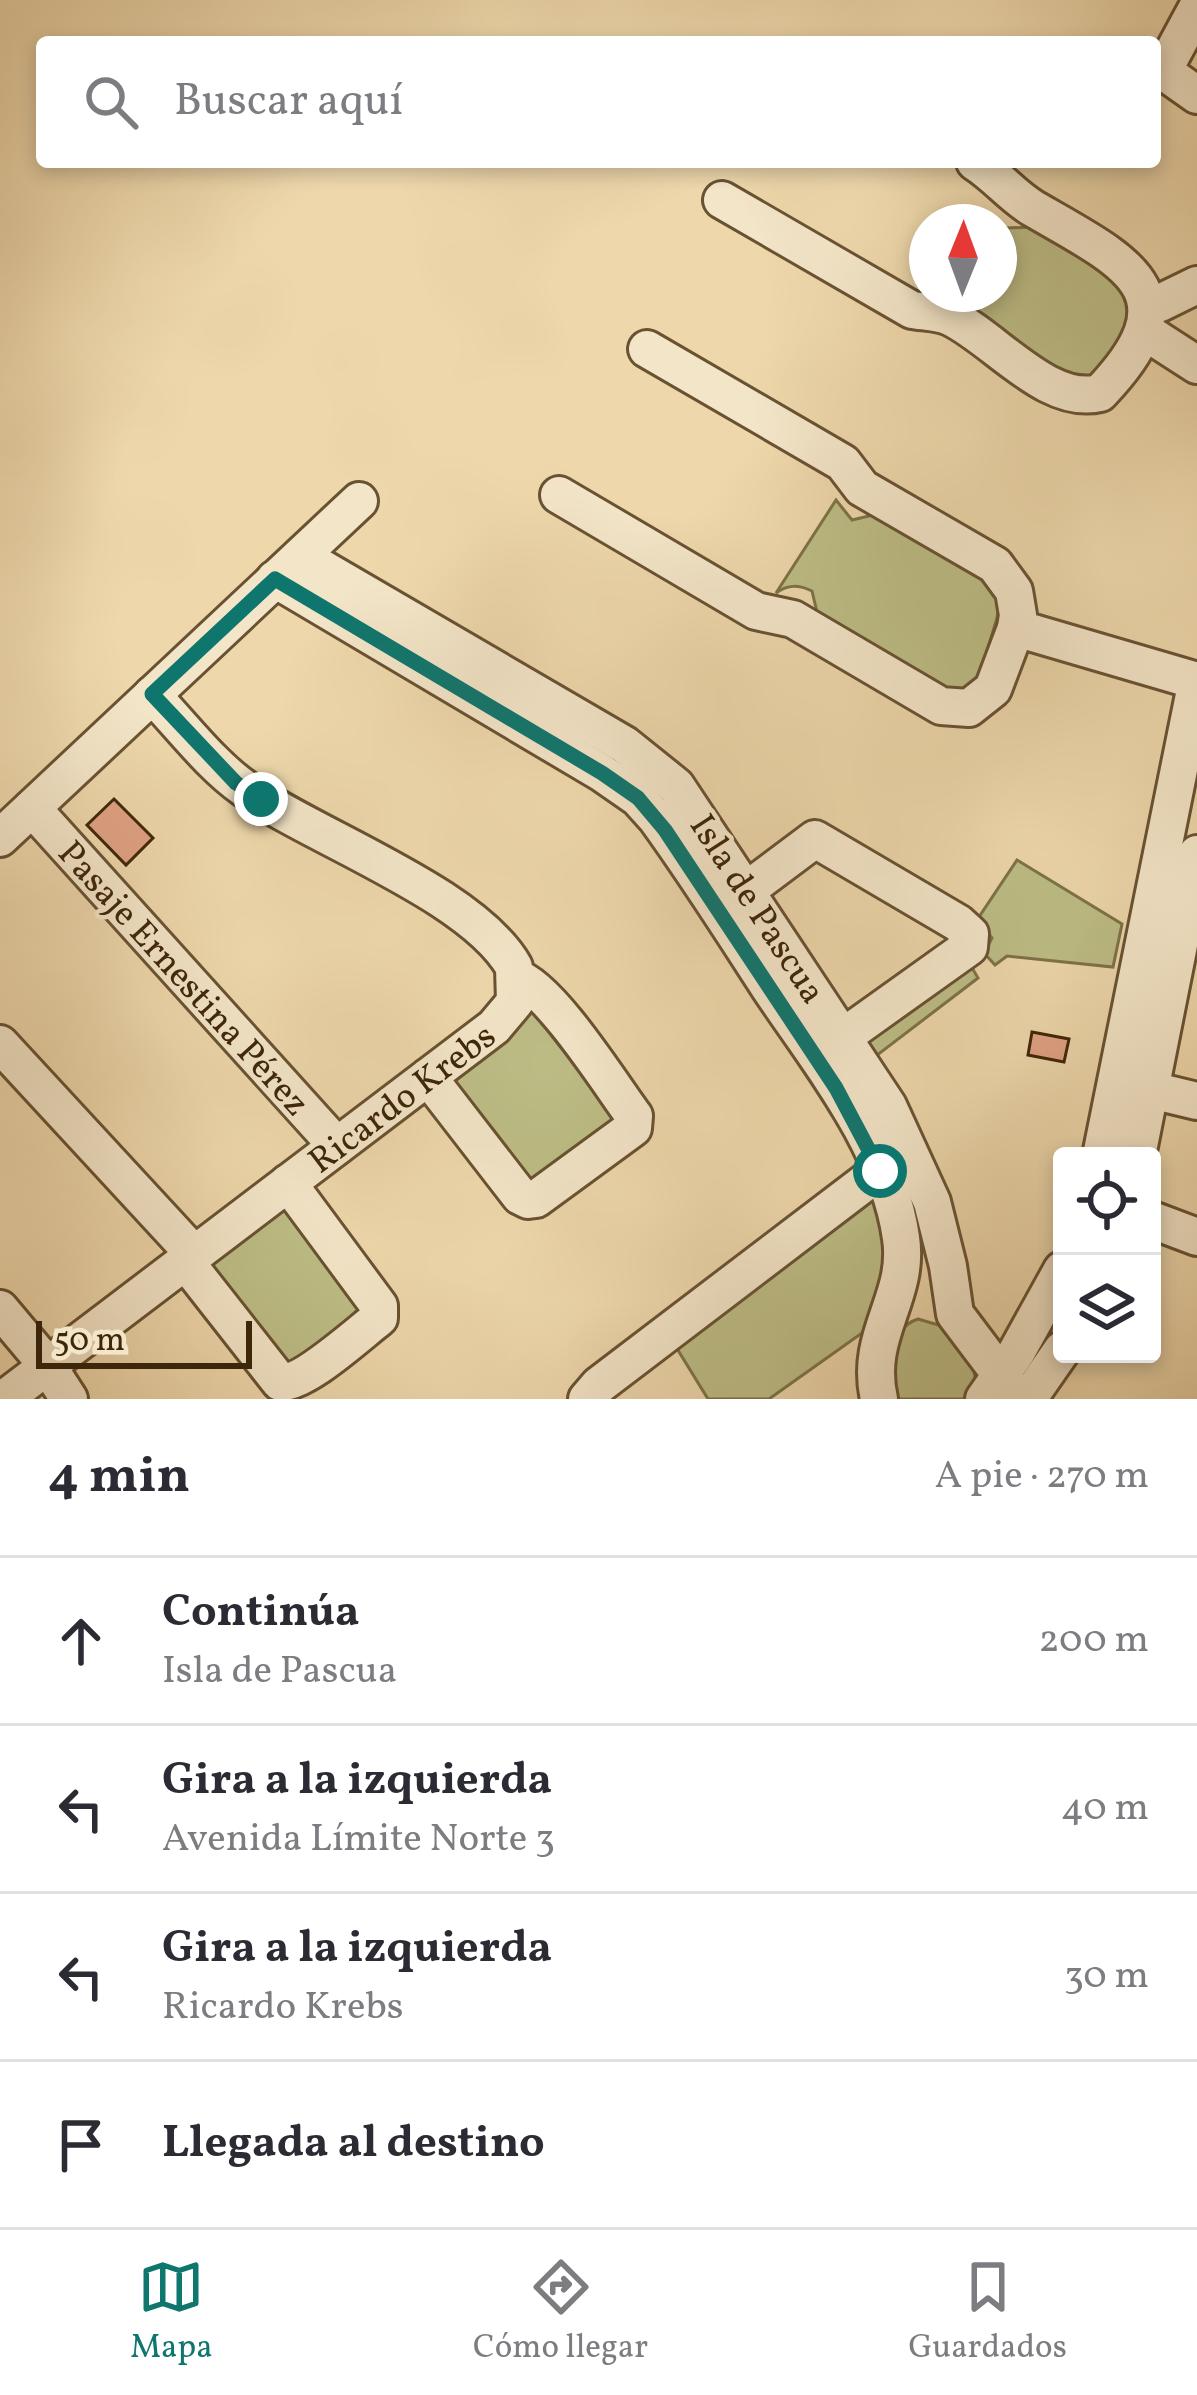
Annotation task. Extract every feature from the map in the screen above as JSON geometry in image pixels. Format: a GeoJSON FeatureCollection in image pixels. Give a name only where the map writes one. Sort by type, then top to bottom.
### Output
{"type":"FeatureCollection","features":[{"type":"Feature","properties":{"kind":"street"},"geometry":{"type":"LineString","coordinates":[[1197,8],[1163,71],[1197,95]]}},
{"type":"Feature","properties":{"kind":"street"},"geometry":{"type":"LineString","coordinates":[[985,168],[1020,201],[1138,272],[1156,319],[1197,365]]}},
{"type":"Feature","properties":{"kind":"street"},"geometry":{"type":"LineString","coordinates":[[722,200],[912,310],[948,315],[1055,388],[1078,396],[1100,393],[1156,319],[1197,285]]}},
{"type":"Feature","properties":{"kind":"street"},"geometry":{"type":"LineString","coordinates":[[559,495],[756,611],[793,619],[941,706],[977,705],[992,688],[1018,615],[1014,591],[995,566],[862,488],[843,463],[647,349]]}},
{"type":"Feature","properties":{"kind":"street"},"geometry":{"type":"LineString","coordinates":[[0,838],[359,501]]}},
{"type":"Feature","properties":{"kind":"street","name":"Isla de Pascua"},"geometry":{"type":"LineString","coordinates":[[288,567],[643,756],[692,806],[888,1106],[925,1183],[960,1324],[1002,1390]]}},
{"type":"Feature","properties":{"kind":"street","name":"Isla de Pascua"},"geometry":{"type":"LineString","coordinates":[[288,567],[638,798],[665,830],[836,1088],[895,1208],[902,1265],[875,1358],[879,1399]]}},
{"type":"Feature","properties":{"kind":"street"},"geometry":{"type":"LineString","coordinates":[[1016,628],[1197,680],[1184,808],[1103,1147]]}},
{"type":"Feature","properties":{"kind":"street","name":"Ricardo Krebs"},"geometry":{"type":"LineString","coordinates":[[4,1399],[507,1016],[515,1002],[517,978],[508,956],[464,916],[236,783],[152,694]]}},
{"type":"Feature","properties":{"kind":"street","name":"Pasaje Ernestina Pérez"},"geometry":{"type":"LineString","coordinates":[[32,808],[338,1146]]}},
{"type":"Feature","properties":{"kind":"street"},"geometry":{"type":"LineString","coordinates":[[747,890],[815,838],[970,934],[969,947],[844,1037]]}},
{"type":"Feature","properties":{"kind":"street"},"geometry":{"type":"LineString","coordinates":[[1139,1147],[1197,854]]}},
{"type":"Feature","properties":{"kind":"street"},"geometry":{"type":"LineString","coordinates":[[428,1077],[520,1196],[528,1200],[536,1199],[633,1128],[634,1116],[550,1003],[527,981],[517,978]]}},
{"type":"Feature","properties":{"kind":"street"},"geometry":{"type":"LineString","coordinates":[[0,1044],[190,1258],[280,1382],[292,1383],[381,1312],[288,1184]]}},
{"type":"Feature","properties":{"kind":"street"},"geometry":{"type":"LineString","coordinates":[[1150,1090],[1197,1101]]}},
{"type":"Feature","properties":{"kind":"street"},"geometry":{"type":"LineString","coordinates":[[586,1399],[880,1171]]}},
{"type":"Feature","properties":{"kind":"street"},"geometry":{"type":"LineString","coordinates":[[1161,1223],[1197,1237]]}},
{"type":"Feature","properties":{"kind":"street"},"geometry":{"type":"LineString","coordinates":[[1002,1390],[1053,1288]]}},
{"type":"Feature","properties":{"kind":"street"},"geometry":{"type":"LineString","coordinates":[[892,1304],[952,1303]]}},
{"type":"Feature","properties":{"kind":"street"},"geometry":{"type":"LineString","coordinates":[[0,1309],[69,1399]]}},
{"type":"Feature","properties":{"kind":"street"},"geometry":{"type":"LineString","coordinates":[[1028,1399],[1053,1363]]}},
{"type":"Feature","properties":{"kind":"green space"},"geometry":{"type":"Polygon","coordinates":[[[1035,227],[1137,289],[1145,302],[1096,375],[1071,377],[977,321],[978,312],[1017,312],[1017,228],[1035,227]]]}},
{"type":"Feature","properties":{"kind":"green space"},"geometry":{"type":"Polygon","coordinates":[[[836,500],[852,520],[877,514],[988,578],[999,603],[997,618],[980,674],[970,690],[956,695],[817,612],[812,591],[794,586],[776,593],[836,500]]]}},
{"type":"Feature","properties":{"kind":"green space"},"geometry":{"type":"Polygon","coordinates":[[[1017,860],[1122,924],[1113,967],[1007,956],[995,965],[984,953],[992,938],[977,920],[1017,860]]]}},
{"type":"Feature","properties":{"kind":"green space"},"geometry":{"type":"Polygon","coordinates":[[[971,966],[978,978],[876,1056],[863,1039],[971,966]]]}},
{"type":"Feature","properties":{"kind":"green space"},"geometry":{"type":"Polygon","coordinates":[[[532,1005],[622,1114],[535,1188],[451,1082],[532,1005]]]}},
{"type":"Feature","properties":{"kind":"green space"},"geometry":{"type":"Polygon","coordinates":[[[859,1198],[874,1198],[886,1225],[883,1289],[862,1333],[769,1399],[708,1399],[673,1342],[859,1198]]]}},
{"type":"Feature","properties":{"kind":"green space"},"geometry":{"type":"Polygon","coordinates":[[[288,1205],[370,1302],[291,1374],[208,1266],[288,1205]]]}},
{"type":"Feature","properties":{"kind":"green space"},"geometry":{"type":"Polygon","coordinates":[[[918,1319],[942,1326],[974,1370],[966,1399],[895,1399],[891,1364],[896,1342],[900,1332],[918,1319]]]}},
{"type":"Feature","properties":{"kind":"building"},"geometry":{"type":"Polygon","coordinates":[[[114,799],[153,838],[126,865],[87,825],[114,799]]]}},
{"type":"Feature","properties":{"kind":"building"},"geometry":{"type":"Polygon","coordinates":[[[1032,1032],[1069,1039],[1064,1062],[1028,1055],[1032,1032]]]}},
{"type":"Feature","properties":{"kind":"route"},"geometry":{"type":"LineString","coordinates":[[261,799],[236,783],[152,694],[275,579],[638,798],[665,830],[836,1088],[880,1171]]}}]}
